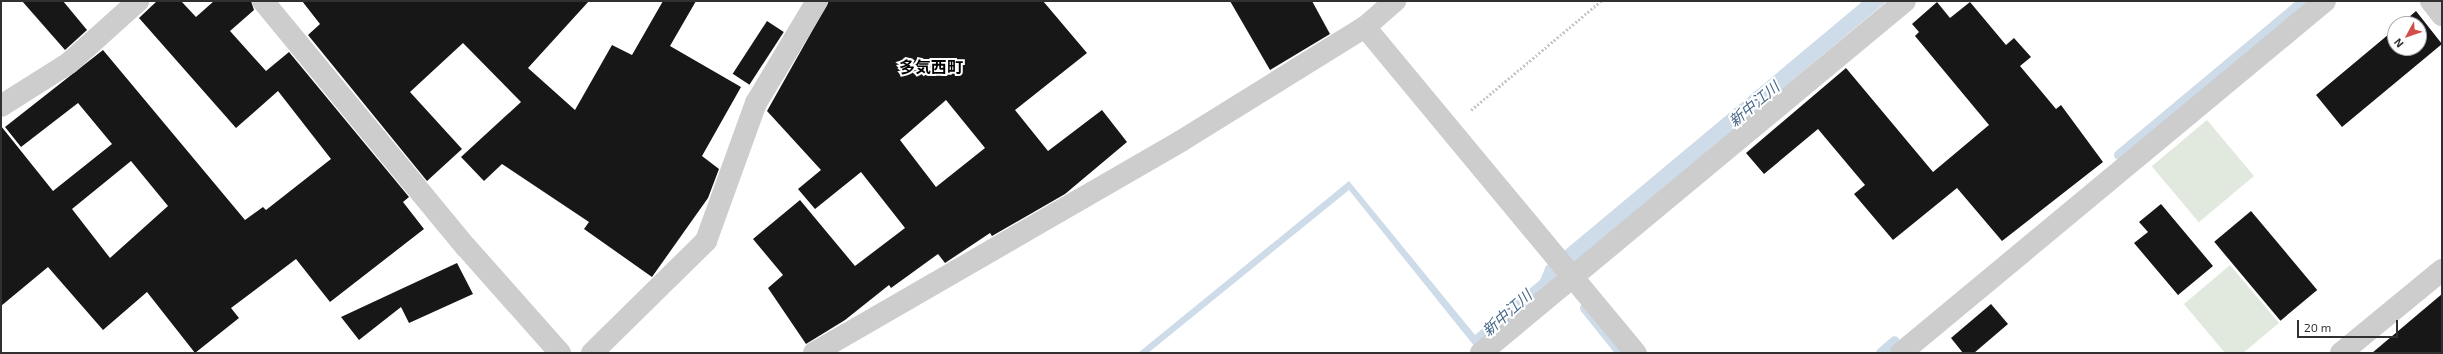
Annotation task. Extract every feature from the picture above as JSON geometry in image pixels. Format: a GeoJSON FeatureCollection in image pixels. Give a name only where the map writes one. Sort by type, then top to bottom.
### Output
{"type":"FeatureCollection","features":[{"type":"Feature","properties":{"kind":"street"},"geometry":{"type":"LineString","coordinates":[[1,106],[69,63],[138,1]]}},
{"type":"Feature","properties":{"kind":"street"},"geometry":{"type":"LineString","coordinates":[[263,1],[466,247],[560,353]]}},
{"type":"Feature","properties":{"kind":"street"},"geometry":{"type":"LineString","coordinates":[[592,353],[706,241],[756,103],[817,1]]}},
{"type":"Feature","properties":{"kind":"street"},"geometry":{"type":"LineString","coordinates":[[814,353],[1181,141],[1365,27],[1395,1]]}},
{"type":"Feature","properties":{"kind":"street"},"geometry":{"type":"LineString","coordinates":[[1481,353],[1572,275],[1905,1]]}},
{"type":"Feature","properties":{"kind":"street"},"geometry":{"type":"LineString","coordinates":[[1901,353],[2325,1]]}},
{"type":"Feature","properties":{"kind":"street"},"geometry":{"type":"LineString","coordinates":[[2431,1],[2442,15]]}},
{"type":"Feature","properties":{"kind":"street"},"geometry":{"type":"LineString","coordinates":[[1365,27],[1636,353]]}},
{"type":"Feature","properties":{"kind":"street"},"geometry":{"type":"LineString","coordinates":[[2341,353],[2442,270]]}},
{"type":"Feature","properties":{"kind":"path"},"geometry":{"type":"LineString","coordinates":[[1449,128],[1601,1]]}},
{"type":"Feature","properties":{"kind":"shaded area"},"geometry":{"type":"Polygon","coordinates":[[[2207,120],[2254,176],[2199,222],[2152,166],[2207,120]]]}},
{"type":"Feature","properties":{"kind":"shaded area"},"geometry":{"type":"Polygon","coordinates":[[[2230,265],[2279,323],[2243,353],[2225,353],[2184,304],[2230,265]]]}},
{"type":"Feature","properties":{"kind":"water","name":"新中江川"},"geometry":{"type":"Polygon","coordinates":[[[1863,1],[1887,1],[1475,347],[1349,190],[1148,353],[1138,353],[1349,181],[1475,335],[1540,280],[1546,266],[1863,1]]]}},
{"type":"Feature","properties":{"kind":"building"},"geometry":{"type":"Polygon","coordinates":[[[22,1],[63,1],[87,30],[65,50],[22,1]]]}},
{"type":"Feature","properties":{"kind":"building"},"geometry":{"type":"Polygon","coordinates":[[[157,1],[181,1],[196,17],[214,1],[251,1],[254,10],[230,31],[266,71],[289,52],[409,197],[403,202],[424,229],[330,302],[296,259],[231,308],[239,318],[195,353],[147,292],[103,330],[48,267],[1,306],[1,126],[53,191],[112,144],[78,103],[21,147],[5,127],[103,50],[245,220],[263,207],[266,210],[331,159],[278,91],[236,128],[139,18],[157,1]],[[131,161],[72,209],[110,258],[168,206],[131,161]]]}},
{"type":"Feature","properties":{"kind":"building"},"geometry":{"type":"Polygon","coordinates":[[[302,1],[589,1],[528,68],[575,110],[612,45],[632,55],[663,1],[696,1],[670,46],[741,87],[702,156],[719,169],[708,198],[652,277],[584,229],[589,222],[502,164],[484,181],[461,157],[521,102],[463,43],[410,92],[462,149],[427,181],[308,35],[320,24],[302,1]]]}},
{"type":"Feature","properties":{"kind":"building"},"geometry":{"type":"Polygon","coordinates":[[[829,1],[1043,1],[1087,53],[1015,110],[1048,151],[1102,110],[1127,142],[1065,194],[992,236],[990,233],[945,263],[938,254],[891,288],[889,285],[845,320],[806,344],[768,288],[783,275],[753,239],[800,200],[855,266],[905,228],[861,172],[815,209],[798,189],[821,170],[767,111],[829,1]],[[946,100],[900,140],[936,187],[985,148],[946,100]]]}},
{"type":"Feature","properties":{"kind":"building"},"geometry":{"type":"Polygon","coordinates":[[[1230,1],[1312,1],[1330,34],[1270,70],[1230,1]]]}},
{"type":"Feature","properties":{"kind":"building"},"geometry":{"type":"Polygon","coordinates":[[[1937,2],[1950,18],[1970,2],[2006,45],[2014,38],[2031,57],[2020,66],[2056,109],[2061,105],[2103,162],[2002,241],[1957,188],[1893,240],[1854,194],[1865,185],[1818,129],[1764,174],[1746,153],[1846,68],[1933,172],[1989,125],[1915,36],[1919,32],[1912,24],[1937,2]]]}},
{"type":"Feature","properties":{"kind":"building"},"geometry":{"type":"Polygon","coordinates":[[[2416,11],[2420,16],[2410,16],[2416,11]]]}},
{"type":"Feature","properties":{"kind":"building"},"geometry":{"type":"Polygon","coordinates":[[[767,21],[784,32],[749,85],[733,74],[767,21]]]}},
{"type":"Feature","properties":{"kind":"building"},"geometry":{"type":"Polygon","coordinates":[[[2427,25],[2442,44],[2342,127],[2316,95],[2387,36],[2387,56],[2427,56],[2427,25]]]}},
{"type":"Feature","properties":{"kind":"building"},"geometry":{"type":"Polygon","coordinates":[[[2161,204],[2213,266],[2178,295],[2134,243],[2148,232],[2139,222],[2161,204]]]}},
{"type":"Feature","properties":{"kind":"building"},"geometry":{"type":"Polygon","coordinates":[[[2251,211],[2317,290],[2280,321],[2214,242],[2251,211]]]}},
{"type":"Feature","properties":{"kind":"building"},"geometry":{"type":"Polygon","coordinates":[[[457,263],[473,294],[409,323],[401,307],[359,340],[341,317],[457,263]]]}},
{"type":"Feature","properties":{"kind":"building"},"geometry":{"type":"Polygon","coordinates":[[[2442,294],[2442,353],[2372,353],[2442,294]]]}},
{"type":"Feature","properties":{"kind":"building"},"geometry":{"type":"Polygon","coordinates":[[[1991,304],[2008,324],[1974,353],[1963,353],[1951,338],[1991,304]]]}},
{"type":"Feature","properties":{"kind":"waterway"},"geometry":{"type":"LineString","coordinates":[[2119,155],[2304,1]]}},
{"type":"Feature","properties":{"kind":"waterway"},"geometry":{"type":"LineString","coordinates":[[1585,308],[1621,353]]}},
{"type":"Feature","properties":{"kind":"waterway"},"geometry":{"type":"LineString","coordinates":[[1881,353],[1895,341]]}},
{"type":"Feature","properties":{"kind":"district","name":"多気西町"},"geometry":{"type":"Point","coordinates":[931,67]}}]}
